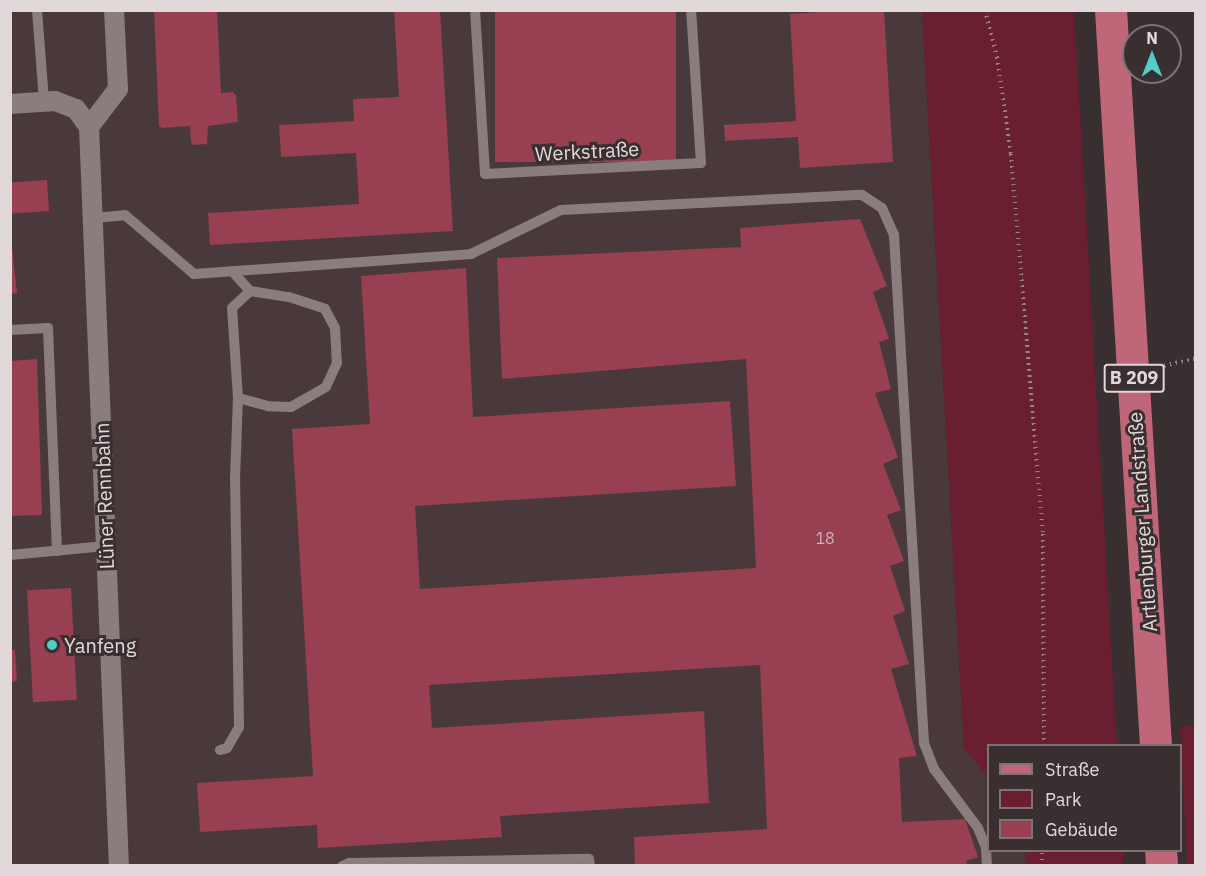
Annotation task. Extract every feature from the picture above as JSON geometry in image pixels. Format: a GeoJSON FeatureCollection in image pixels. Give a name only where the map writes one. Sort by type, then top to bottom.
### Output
{"type":"FeatureCollection","features":[{"type":"Feature","properties":{"kind":"main road","name":"Artlenburger Landstraße"},"geometry":{"type":"LineString","coordinates":[[1111,10],[1156,744]]}},
{"type":"Feature","properties":{"kind":"street"},"geometry":{"type":"LineString","coordinates":[[10,104],[55,102],[76,109],[89,127],[118,89],[114,10]]}},
{"type":"Feature","properties":{"kind":"street","name":"Lüner Rennbahn"},"geometry":{"type":"LineString","coordinates":[[89,127],[119,866]]}},
{"type":"Feature","properties":{"kind":"lane"},"geometry":{"type":"LineString","coordinates":[[37,10],[44,102]]}},
{"type":"Feature","properties":{"kind":"lane","name":"Werkstraße"},"geometry":{"type":"LineString","coordinates":[[475,10],[485,174],[702,163],[691,10]]}},
{"type":"Feature","properties":{"kind":"lane"},"geometry":{"type":"LineString","coordinates":[[93,218],[125,214],[194,274],[471,254],[561,210],[862,195],[882,208],[894,235],[924,743],[934,769],[978,828],[986,848],[987,866]]}},
{"type":"Feature","properties":{"kind":"lane"},"geometry":{"type":"LineString","coordinates":[[232,272],[250,291],[289,297],[325,309],[335,328],[337,363],[326,387],[291,407],[268,405],[238,398]]}},
{"type":"Feature","properties":{"kind":"lane"},"geometry":{"type":"LineString","coordinates":[[220,750],[227,748],[239,727],[235,479],[238,398],[232,308],[250,291]]}},
{"type":"Feature","properties":{"kind":"lane"},"geometry":{"type":"LineString","coordinates":[[10,330],[48,328],[57,551]]}},
{"type":"Feature","properties":{"kind":"lane"},"geometry":{"type":"LineString","coordinates":[[10,555],[106,546]]}},
{"type":"Feature","properties":{"kind":"lane"},"geometry":{"type":"LineString","coordinates":[[342,866],[360,863],[590,859],[590,866]]}},
{"type":"Feature","properties":{"kind":"path"},"geometry":{"type":"LineString","coordinates":[[985,10],[997,57],[1011,154],[1043,534],[1044,744]]}},
{"type":"Feature","properties":{"kind":"path"},"geometry":{"type":"LineString","coordinates":[[1151,369],[1196,358]]}},
{"type":"Feature","properties":{"kind":"shaded area"},"geometry":{"type":"Polygon","coordinates":[[[10,11],[922,11],[964,748],[987,776],[987,852],[1025,852],[1025,865],[11,865],[10,11]]]}},
{"type":"Feature","properties":{"kind":"green space"},"geometry":{"type":"Polygon","coordinates":[[[922,11],[1074,11],[1117,744],[987,744],[987,776],[964,748],[922,11]]]}},
{"type":"Feature","properties":{"kind":"green space"},"geometry":{"type":"Polygon","coordinates":[[[1195,725],[1195,865],[1187,865],[1180,727],[1195,725]]]}},
{"type":"Feature","properties":{"kind":"green space"},"geometry":{"type":"Polygon","coordinates":[[[1025,852],[1123,852],[1123,865],[1025,865],[1025,852]]]}},
{"type":"Feature","properties":{"kind":"building"},"geometry":{"type":"Polygon","coordinates":[[[154,10],[217,10],[221,93],[233,92],[236,95],[238,122],[208,126],[207,144],[193,145],[190,126],[162,128],[159,126],[154,10]]]}},
{"type":"Feature","properties":{"kind":"building"},"geometry":{"type":"Polygon","coordinates":[[[394,10],[440,10],[453,231],[210,245],[208,213],[359,204],[356,153],[281,157],[279,125],[354,121],[353,99],[399,97],[394,10]]]}},
{"type":"Feature","properties":{"kind":"building"},"geometry":{"type":"Polygon","coordinates":[[[495,10],[676,10],[676,162],[495,162],[495,10]]]}},
{"type":"Feature","properties":{"kind":"building"},"geometry":{"type":"Polygon","coordinates":[[[884,10],[893,162],[800,168],[798,137],[725,141],[724,125],[796,121],[790,14],[884,10]]]}},
{"type":"Feature","properties":{"kind":"building"},"geometry":{"type":"Polygon","coordinates":[[[47,180],[49,211],[12,214],[10,183],[47,180]]]}},
{"type":"Feature","properties":{"kind":"building"},"geometry":{"type":"Polygon","coordinates":[[[860,219],[887,286],[873,292],[889,339],[879,342],[891,389],[875,393],[898,457],[883,464],[901,510],[887,515],[904,561],[890,566],[905,611],[893,616],[909,664],[891,669],[917,756],[899,758],[902,822],[965,819],[978,857],[966,861],[967,866],[635,866],[634,837],[767,829],[760,665],[429,685],[432,728],[704,711],[709,803],[500,816],[502,837],[318,848],[317,825],[200,832],[197,783],[313,776],[292,429],[370,424],[361,276],[466,268],[473,417],[730,401],[736,486],[415,506],[420,589],[756,568],[746,359],[502,379],[497,258],[741,247],[740,228],[860,219]]]}},
{"type":"Feature","properties":{"kind":"building"},"geometry":{"type":"Polygon","coordinates":[[[10,228],[17,293],[10,294],[10,228]]]}},
{"type":"Feature","properties":{"kind":"building"},"geometry":{"type":"Polygon","coordinates":[[[37,359],[42,515],[10,516],[10,361],[37,359]]]}},
{"type":"Feature","properties":{"kind":"building","name":"Yanfeng"},"geometry":{"type":"Polygon","coordinates":[[[71,588],[77,700],[33,702],[27,590],[71,588]]]}},
{"type":"Feature","properties":{"kind":"building"},"geometry":{"type":"Polygon","coordinates":[[[10,650],[15,650],[17,681],[10,682],[10,650]]]}},
{"type":"Feature","properties":{"kind":"place","name":"Yanfeng"},"geometry":{"type":"Point","coordinates":[52,645]}}]}
